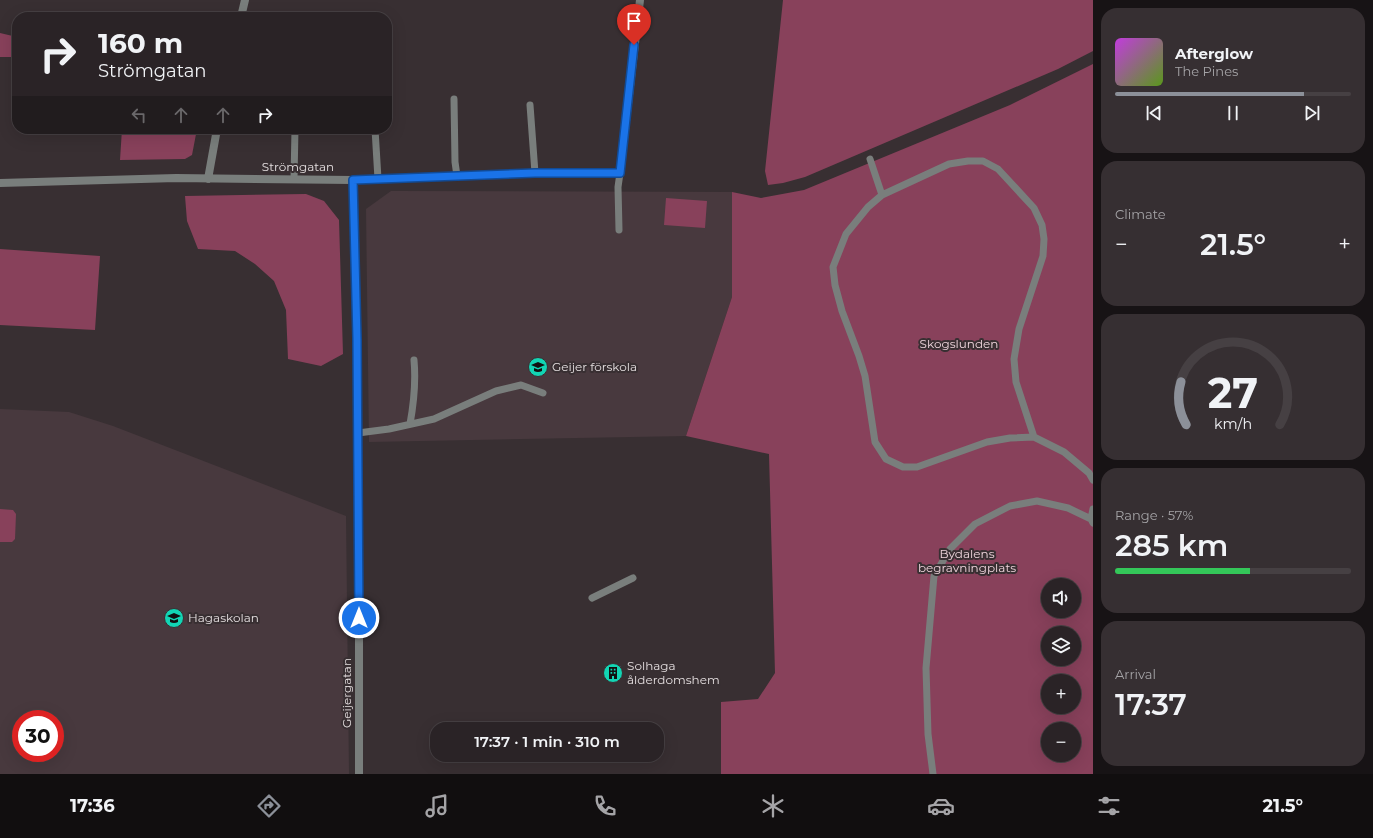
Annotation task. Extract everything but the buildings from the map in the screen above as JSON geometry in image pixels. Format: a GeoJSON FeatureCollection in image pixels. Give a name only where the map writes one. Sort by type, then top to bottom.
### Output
{"type":"FeatureCollection","features":[{"type":"Feature","properties":{"kind":"street"},"geometry":{"type":"LineString","coordinates":[[242,12],[245,0]]}},
{"type":"Feature","properties":{"kind":"street"},"geometry":{"type":"LineString","coordinates":[[620,173],[640,0]]}},
{"type":"Feature","properties":{"kind":"street"},"geometry":{"type":"LineString","coordinates":[[208,179],[216,134]]}},
{"type":"Feature","properties":{"kind":"street","name":"Strömgatan"},"geometry":{"type":"LineString","coordinates":[[0,183],[176,178],[353,180],[535,173],[620,173]]}},
{"type":"Feature","properties":{"kind":"street","name":"Geijergatan"},"geometry":{"type":"LineString","coordinates":[[353,180],[358,433],[358,774]]}},
{"type":"Feature","properties":{"kind":"lane"},"geometry":{"type":"LineString","coordinates":[[454,99],[455,162],[457,176]]}},
{"type":"Feature","properties":{"kind":"lane"},"geometry":{"type":"LineString","coordinates":[[530,105],[535,173]]}},
{"type":"Feature","properties":{"kind":"lane"},"geometry":{"type":"LineString","coordinates":[[294,180],[295,134]]}},
{"type":"Feature","properties":{"kind":"lane"},"geometry":{"type":"LineString","coordinates":[[375,134],[378,179]]}},
{"type":"Feature","properties":{"kind":"lane"},"geometry":{"type":"LineString","coordinates":[[870,159],[882,195]]}},
{"type":"Feature","properties":{"kind":"lane"},"geometry":{"type":"LineString","coordinates":[[1034,437],[1016,382],[1014,359],[1019,329],[1043,256],[1044,239],[1042,225],[1034,208],[998,169],[983,161],[968,161],[949,164],[882,195],[868,207],[846,234],[833,267],[835,285],[842,311],[865,376],[875,442],[886,459],[903,466],[917,467],[987,442],[1010,438],[1034,437],[1064,452],[1090,473],[1093,480]]}},
{"type":"Feature","properties":{"kind":"lane"},"geometry":{"type":"LineString","coordinates":[[619,230],[618,187],[620,173]]}},
{"type":"Feature","properties":{"kind":"lane"},"geometry":{"type":"LineString","coordinates":[[410,424],[414,401],[414,360]]}},
{"type":"Feature","properties":{"kind":"lane"},"geometry":{"type":"LineString","coordinates":[[358,433],[389,429],[434,419],[496,392],[521,385],[543,393]]}},
{"type":"Feature","properties":{"kind":"lane"},"geometry":{"type":"LineString","coordinates":[[933,774],[928,734],[926,668],[934,576],[950,549],[975,524],[1010,506],[1037,501],[1068,508],[1092,521],[1093,509]]}},
{"type":"Feature","properties":{"kind":"lane"},"geometry":{"type":"LineString","coordinates":[[592,598],[633,578]]}},
{"type":"Feature","properties":{"kind":"shaded area","name":"Geijer förskola"},"geometry":{"type":"Polygon","coordinates":[[[391,191],[732,192],[732,297],[686,436],[369,442],[366,209],[391,191]]]}},
{"type":"Feature","properties":{"kind":"shaded area","name":"Hagaskolan"},"geometry":{"type":"Polygon","coordinates":[[[0,409],[69,412],[113,426],[346,516],[349,774],[0,774],[0,409]]]}},
{"type":"Feature","properties":{"kind":"green space"},"geometry":{"type":"Polygon","coordinates":[[[783,0],[1093,0],[1093,51],[1058,69],[805,177],[783,183],[768,185],[765,171],[783,0]]]}},
{"type":"Feature","properties":{"kind":"green space"},"geometry":{"type":"Polygon","coordinates":[[[0,33],[12,36],[12,57],[0,57],[0,33]]]}},
{"type":"Feature","properties":{"kind":"green space"},"geometry":{"type":"Polygon","coordinates":[[[1093,64],[1093,774],[721,774],[721,702],[758,699],[775,673],[769,454],[686,436],[732,297],[732,192],[761,198],[804,190],[1010,105],[1093,64]]]}},
{"type":"Feature","properties":{"kind":"green space"},"geometry":{"type":"Polygon","coordinates":[[[122,134],[196,134],[192,155],[185,159],[120,160],[122,134]]]}},
{"type":"Feature","properties":{"kind":"green space"},"geometry":{"type":"Polygon","coordinates":[[[306,194],[324,201],[339,220],[343,354],[321,366],[288,359],[286,310],[274,281],[255,264],[235,251],[198,249],[187,221],[185,196],[306,194]]]}},
{"type":"Feature","properties":{"kind":"green space"},"geometry":{"type":"Polygon","coordinates":[[[666,198],[707,201],[705,228],[664,225],[666,198]]]}},
{"type":"Feature","properties":{"kind":"green space"},"geometry":{"type":"Polygon","coordinates":[[[0,249],[100,256],[95,330],[0,325],[0,249]]]}},
{"type":"Feature","properties":{"kind":"green space"},"geometry":{"type":"Polygon","coordinates":[[[0,509],[13,510],[16,514],[15,539],[12,542],[0,542],[0,509]]]}},
{"type":"Feature","properties":{"kind":"place","name":"Geijer förskola"},"geometry":{"type":"Point","coordinates":[538,367]}},
{"type":"Feature","properties":{"kind":"place","name":"Hagaskolan"},"geometry":{"type":"Point","coordinates":[174,618]}},
{"type":"Feature","properties":{"kind":"place","name":"Solhaga ålderdomshem"},"geometry":{"type":"Point","coordinates":[613,673]}},
{"type":"Feature","properties":{"kind":"route"},"geometry":{"type":"LineString","coordinates":[[359,618],[357,339],[353,180],[535,173],[620,173],[634,45]]}},
{"type":"Feature","properties":{"kind":"park label","name":"Skogslunden"},"geometry":{"type":"Point","coordinates":[959,344]}},
{"type":"Feature","properties":{"kind":"park label","name":"Bydalens begravningplats"},"geometry":{"type":"Point","coordinates":[967,561]}}]}
